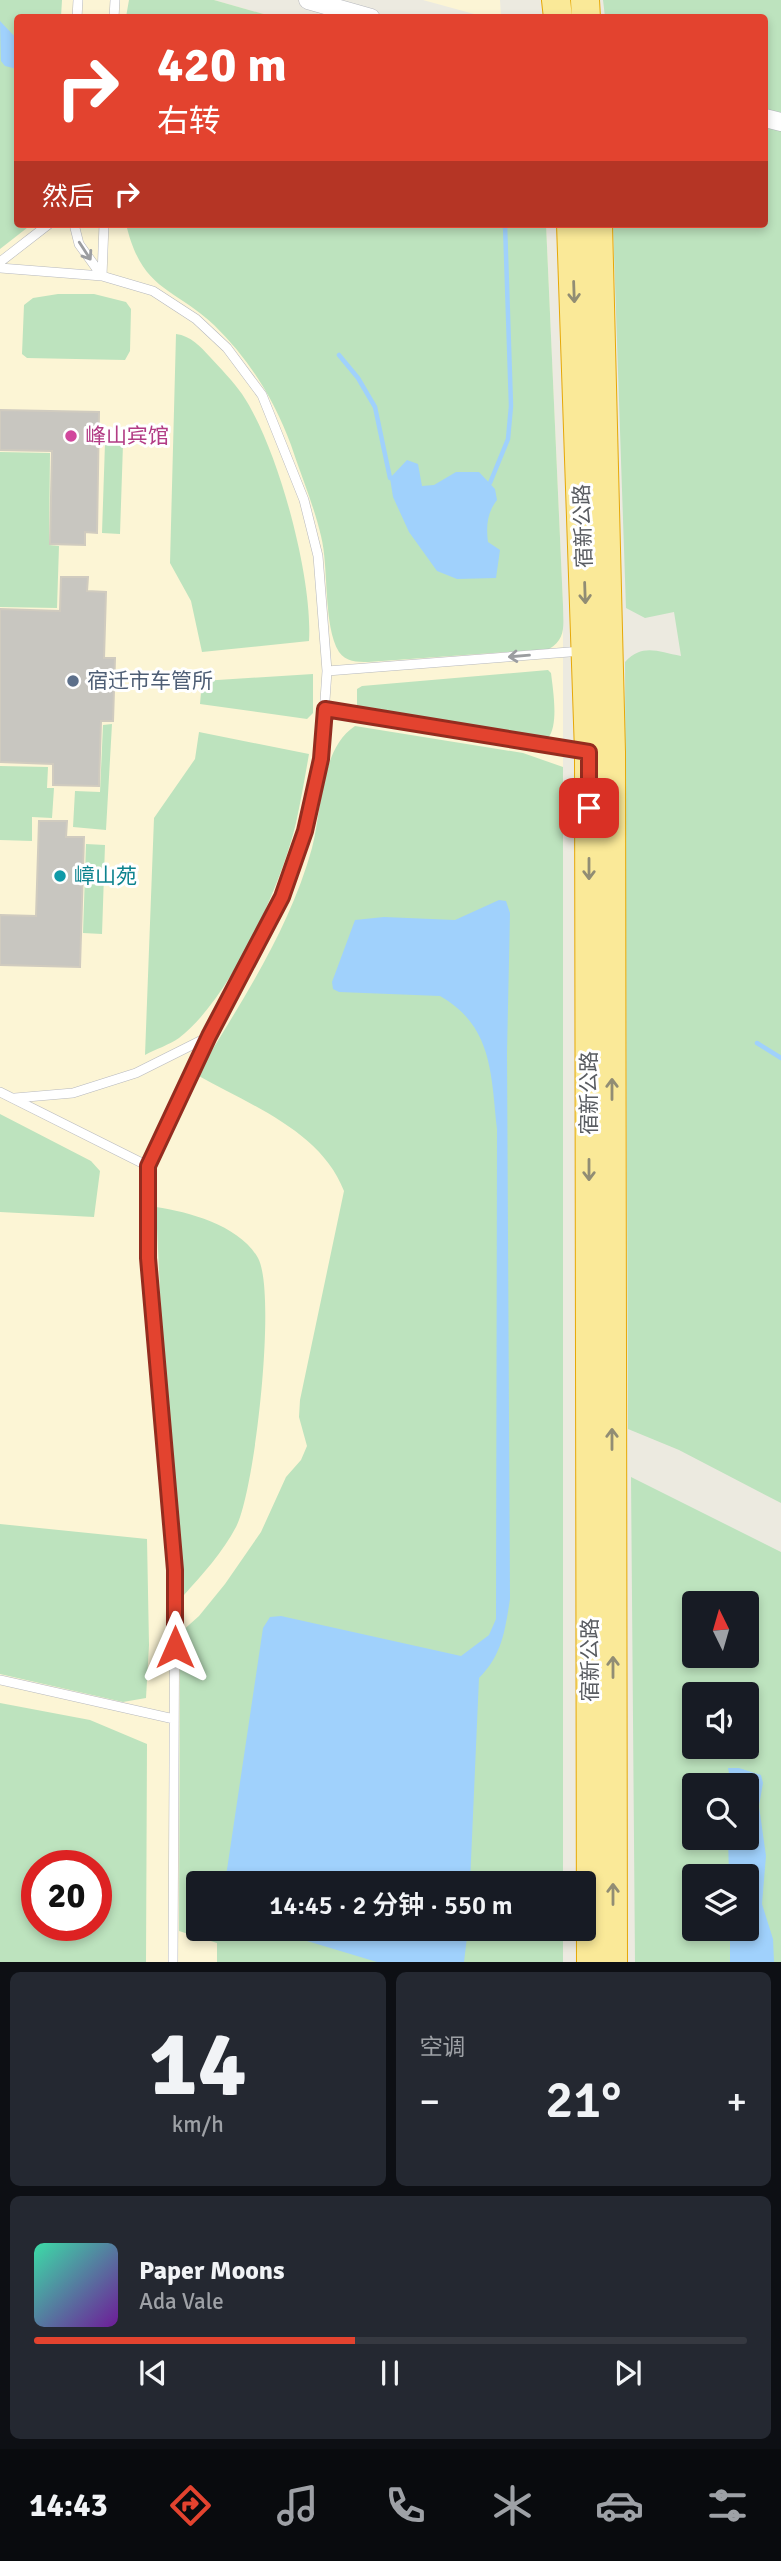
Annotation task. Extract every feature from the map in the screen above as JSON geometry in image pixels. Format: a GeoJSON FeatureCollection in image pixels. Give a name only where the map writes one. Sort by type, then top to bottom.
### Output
{"type":"FeatureCollection","features":[{"type":"Feature","properties":{"kind":"highway","name":"宿新公路"},"geometry":{"type":"LineString","coordinates":[[571,228],[589,752],[591,1962]]}},
{"type":"Feature","properties":{"kind":"highway","name":"宿新公路"},"geometry":{"type":"LineString","coordinates":[[598,228],[611,752],[613,1962]]}},
{"type":"Feature","properties":{"kind":"street"},"geometry":{"type":"LineString","coordinates":[[308,0],[358,14]]}},
{"type":"Feature","properties":{"kind":"lane"},"geometry":{"type":"LineString","coordinates":[[0,262],[44,228]]}},
{"type":"Feature","properties":{"kind":"lane"},"geometry":{"type":"LineString","coordinates":[[75,228],[79,244],[102,276]]}},
{"type":"Feature","properties":{"kind":"lane"},"geometry":{"type":"LineString","coordinates":[[102,276],[104,228]]}},
{"type":"Feature","properties":{"kind":"lane"},"geometry":{"type":"LineString","coordinates":[[0,268],[102,276],[153,291],[196,318],[227,348],[262,395],[304,500],[318,556],[327,671],[321,759],[305,831],[282,897],[209,1036],[148,1166],[148,1258],[175,1570],[173,1962]]}},
{"type":"Feature","properties":{"kind":"lane"},"geometry":{"type":"LineString","coordinates":[[327,671],[587,651]]}},
{"type":"Feature","properties":{"kind":"lane"},"geometry":{"type":"LineString","coordinates":[[325,709],[589,752]]}},
{"type":"Feature","properties":{"kind":"lane"},"geometry":{"type":"LineString","coordinates":[[15,1098],[72,1093],[136,1073],[209,1036]]}},
{"type":"Feature","properties":{"kind":"lane"},"geometry":{"type":"LineString","coordinates":[[0,1092],[148,1166]]}},
{"type":"Feature","properties":{"kind":"lane"},"geometry":{"type":"LineString","coordinates":[[0,1680],[174,1719]]}},
{"type":"Feature","properties":{"kind":"shaded area"},"geometry":{"type":"Polygon","coordinates":[[[0,0],[214,0],[263,14],[14,14],[14,228],[546,228],[563,605],[563,1871],[186,1871],[186,1941],[563,1941],[563,1962],[0,1962],[0,0]]]}},
{"type":"Feature","properties":{"kind":"shaded area"},"geometry":{"type":"Polygon","coordinates":[[[423,0],[500,0],[501,14],[474,14],[423,0]]]}},
{"type":"Feature","properties":{"kind":"green space"},"geometry":{"type":"Polygon","coordinates":[[[0,0],[62,0],[61,14],[14,14],[14,228],[27,228],[0,249],[0,0]]]}},
{"type":"Feature","properties":{"kind":"green space"},"geometry":{"type":"Polygon","coordinates":[[[129,0],[214,0],[263,14],[127,14],[129,0]]]}},
{"type":"Feature","properties":{"kind":"green space"},"geometry":{"type":"Polygon","coordinates":[[[603,0],[781,0],[781,1503],[679,1450],[628,1429],[625,662],[638,652],[651,650],[681,656],[674,612],[645,618],[626,608],[613,228],[768,228],[768,14],[605,14],[603,0]]]}},
{"type":"Feature","properties":{"kind":"green space"},"geometry":{"type":"Polygon","coordinates":[[[127,228],[546,228],[563,618],[559,641],[549,649],[368,662],[345,658],[334,641],[331,627],[318,525],[277,412],[259,380],[227,338],[199,312],[160,285],[141,263],[127,228]]]}},
{"type":"Feature","properties":{"kind":"green space"},"geometry":{"type":"Polygon","coordinates":[[[58,294],[94,294],[126,302],[131,309],[130,351],[125,360],[27,358],[22,354],[24,305],[33,298],[58,294]]]}},
{"type":"Feature","properties":{"kind":"green space"},"geometry":{"type":"Polygon","coordinates":[[[176,334],[199,345],[235,384],[255,417],[268,446],[291,514],[299,549],[309,614],[309,641],[202,652],[191,601],[170,563],[176,334]]]}},
{"type":"Feature","properties":{"kind":"green space"},"geometry":{"type":"Polygon","coordinates":[[[105,443],[123,444],[120,534],[102,533],[105,443]]]}},
{"type":"Feature","properties":{"kind":"green space"},"geometry":{"type":"Polygon","coordinates":[[[0,452],[50,453],[49,545],[59,546],[57,608],[0,607],[0,452]]]}},
{"type":"Feature","properties":{"kind":"green space"},"geometry":{"type":"Polygon","coordinates":[[[548,670],[551,673],[554,707],[553,725],[548,738],[361,711],[357,705],[357,689],[362,686],[548,670]]]}},
{"type":"Feature","properties":{"kind":"green space"},"geometry":{"type":"Polygon","coordinates":[[[313,674],[313,713],[307,719],[200,704],[202,681],[313,674]]]}},
{"type":"Feature","properties":{"kind":"green space"},"geometry":{"type":"Polygon","coordinates":[[[112,724],[106,830],[73,827],[75,791],[100,792],[103,725],[112,724]]]}},
{"type":"Feature","properties":{"kind":"green space"},"geometry":{"type":"Polygon","coordinates":[[[355,726],[523,753],[563,767],[563,1871],[186,1871],[186,1933],[179,1931],[180,1633],[199,1616],[225,1584],[261,1532],[286,1477],[301,1460],[307,1446],[299,1417],[300,1400],[344,1191],[319,1152],[301,1136],[261,1109],[197,1075],[247,993],[291,908],[312,848],[324,781],[335,749],[355,726]]]}},
{"type":"Feature","properties":{"kind":"green space"},"geometry":{"type":"Polygon","coordinates":[[[199,732],[309,754],[289,849],[266,908],[235,969],[198,1020],[179,1038],[145,1055],[154,818],[195,759],[199,732]]]}},
{"type":"Feature","properties":{"kind":"green space"},"geometry":{"type":"Polygon","coordinates":[[[0,766],[48,767],[47,788],[54,788],[52,818],[32,817],[32,841],[0,840],[0,766]]]}},
{"type":"Feature","properties":{"kind":"green space"},"geometry":{"type":"Polygon","coordinates":[[[86,844],[105,845],[102,934],[83,933],[86,844]]]}},
{"type":"Feature","properties":{"kind":"green space"},"geometry":{"type":"Polygon","coordinates":[[[0,1114],[91,1161],[100,1171],[94,1217],[0,1212],[0,1114]]]}},
{"type":"Feature","properties":{"kind":"green space"},"geometry":{"type":"Polygon","coordinates":[[[156,1207],[198,1217],[227,1229],[250,1247],[258,1258],[263,1278],[265,1310],[261,1392],[243,1507],[236,1527],[225,1545],[184,1595],[162,1334],[156,1207]]]}},
{"type":"Feature","properties":{"kind":"green space"},"geometry":{"type":"Polygon","coordinates":[[[631,1477],[781,1552],[781,1962],[635,1962],[631,1477]]]}},
{"type":"Feature","properties":{"kind":"green space"},"geometry":{"type":"Polygon","coordinates":[[[0,1524],[147,1539],[149,1645],[146,1698],[123,1702],[0,1674],[0,1524]]]}},
{"type":"Feature","properties":{"kind":"green space"},"geometry":{"type":"Polygon","coordinates":[[[0,1703],[90,1720],[147,1744],[146,1962],[0,1962],[0,1703]]]}},
{"type":"Feature","properties":{"kind":"green space"},"geometry":{"type":"Polygon","coordinates":[[[211,1941],[563,1941],[563,1962],[217,1962],[217,1943],[211,1941]]]}},
{"type":"Feature","properties":{"kind":"water"},"geometry":{"type":"Polygon","coordinates":[[[0,21],[14,36],[14,68],[5,66],[1,61],[0,21]]]}},
{"type":"Feature","properties":{"kind":"water"},"geometry":{"type":"Polygon","coordinates":[[[407,460],[418,464],[422,486],[434,485],[456,472],[479,472],[495,489],[497,500],[489,515],[487,531],[488,542],[500,550],[496,578],[457,579],[437,571],[409,532],[393,497],[390,478],[407,460]]]}},
{"type":"Feature","properties":{"kind":"water"},"geometry":{"type":"Polygon","coordinates":[[[499,900],[506,901],[510,913],[507,1053],[510,1599],[498,1651],[479,1678],[471,1871],[227,1871],[263,1628],[270,1617],[281,1616],[461,1656],[489,1635],[496,1619],[497,1129],[486,1054],[480,1037],[470,1022],[440,996],[339,992],[333,989],[332,982],[355,920],[384,917],[455,920],[499,900]]]}},
{"type":"Feature","properties":{"kind":"water"},"geometry":{"type":"Polygon","coordinates":[[[728,1768],[755,1773],[729,1773],[728,1768]]]}},
{"type":"Feature","properties":{"kind":"water"},"geometry":{"type":"Polygon","coordinates":[[[759,1774],[763,1783],[759,1806],[759,1774]]]}},
{"type":"Feature","properties":{"kind":"water"},"geometry":{"type":"Polygon","coordinates":[[[759,1806],[766,1856],[762,1904],[773,1939],[774,1962],[730,1962],[730,1941],[759,1941],[759,1864],[729,1864],[728,1850],[759,1850],[759,1806]]]}},
{"type":"Feature","properties":{"kind":"water"},"geometry":{"type":"Polygon","coordinates":[[[307,1941],[467,1941],[464,1962],[377,1962],[307,1941]]]}},
{"type":"Feature","properties":{"kind":"building"},"geometry":{"type":"Polygon","coordinates":[[[0,410],[99,412],[97,533],[85,532],[85,545],[50,544],[52,451],[0,450],[0,410]]]}},
{"type":"Feature","properties":{"kind":"building"},"geometry":{"type":"Polygon","coordinates":[[[61,577],[88,577],[87,591],[106,592],[104,658],[115,658],[113,721],[101,721],[99,786],[53,785],[53,764],[0,762],[0,609],[60,611],[61,577]]]}},
{"type":"Feature","properties":{"kind":"building","name":"嶂山苑"},"geometry":{"type":"Polygon","coordinates":[[[39,821],[67,821],[66,837],[84,837],[80,967],[0,965],[0,915],[36,916],[39,821]]]}},
{"type":"Feature","properties":{"kind":"waterway"},"geometry":{"type":"LineString","coordinates":[[490,483],[508,439],[511,406],[505,228]]}},
{"type":"Feature","properties":{"kind":"waterway"},"geometry":{"type":"LineString","coordinates":[[339,355],[358,378],[375,407],[390,478]]}},
{"type":"Feature","properties":{"kind":"waterway"},"geometry":{"type":"LineString","coordinates":[[757,1043],[781,1058]]}},
{"type":"Feature","properties":{"kind":"place","name":"峰山宾馆"},"geometry":{"type":"Point","coordinates":[71,436]}},
{"type":"Feature","properties":{"kind":"place","name":"宿迁市车管所"},"geometry":{"type":"Point","coordinates":[73,681]}},
{"type":"Feature","properties":{"kind":"place","name":"嶂山苑"},"geometry":{"type":"Point","coordinates":[60,876]}},
{"type":"Feature","properties":{"kind":"route"},"geometry":{"type":"LineString","coordinates":[[175,1647],[175,1570],[148,1258],[148,1166],[209,1036],[282,897],[305,831],[321,759],[325,709],[589,752],[589,808]]}}]}
